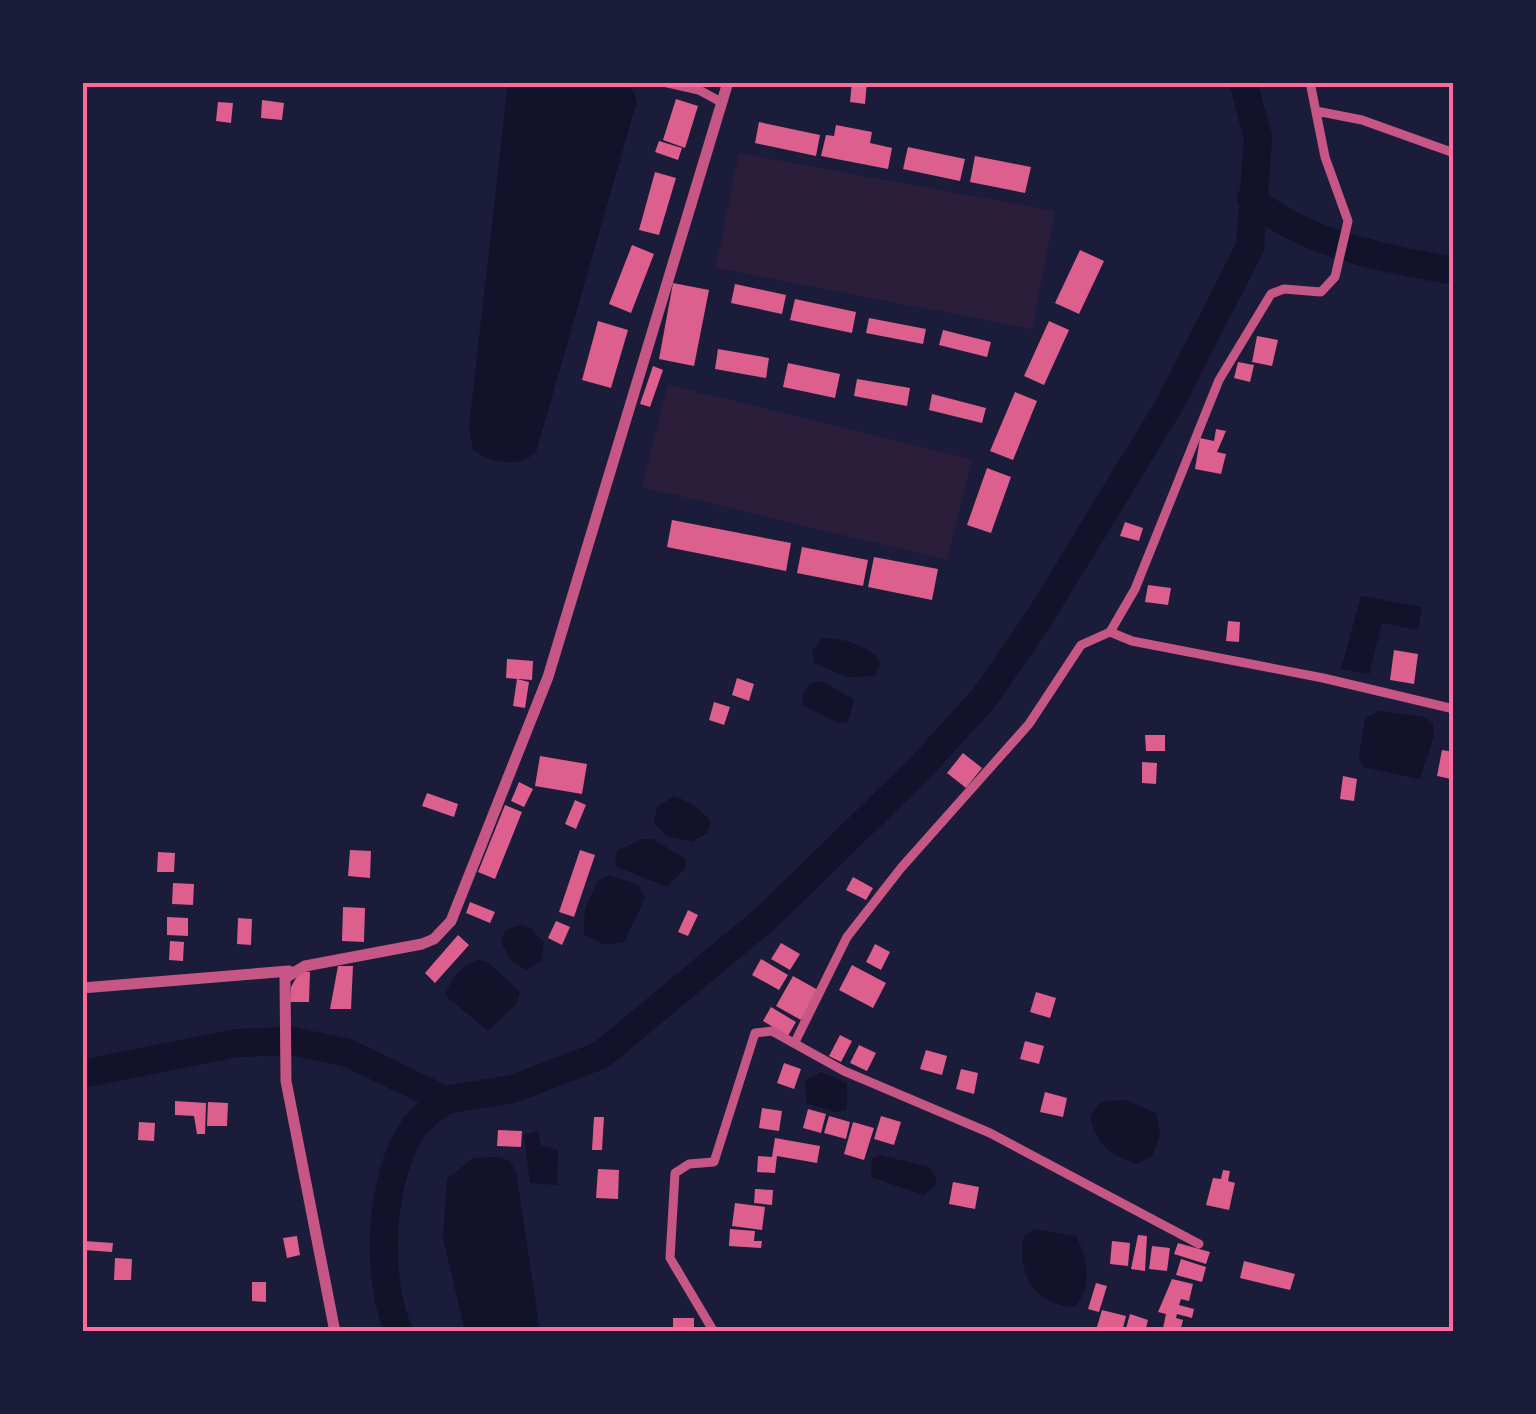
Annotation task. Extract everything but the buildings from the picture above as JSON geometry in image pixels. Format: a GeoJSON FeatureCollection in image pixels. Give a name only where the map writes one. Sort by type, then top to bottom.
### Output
{"type":"FeatureCollection","features":[{"type":"Feature","properties":{"kind":"street"},"geometry":{"type":"LineString","coordinates":[[664,82],[699,90],[721,102]]}},
{"type":"Feature","properties":{"kind":"street"},"geometry":{"type":"LineString","coordinates":[[82,988],[289,972],[422,944],[434,939],[451,921],[548,677],[728,82]]}},
{"type":"Feature","properties":{"kind":"street"},"geometry":{"type":"LineString","coordinates":[[795,1042],[858,924],[1030,724],[1081,646],[1110,632],[1136,589],[1219,380],[1253,322],[1278,292],[1321,292],[1335,277],[1348,234],[1346,212],[1332,181],[1310,82]]}},
{"type":"Feature","properties":{"kind":"street"},"geometry":{"type":"LineString","coordinates":[[1316,111],[1362,120],[1454,152]]}},
{"type":"Feature","properties":{"kind":"street"},"geometry":{"type":"LineString","coordinates":[[1110,632],[1132,641],[1322,678],[1454,709]]}},
{"type":"Feature","properties":{"kind":"street"},"geometry":{"type":"LineString","coordinates":[[289,972],[282,1002],[286,1081],[335,1332]]}},
{"type":"Feature","properties":{"kind":"street"},"geometry":{"type":"LineString","coordinates":[[714,1332],[670,1258],[675,1173],[689,1164],[709,1166],[718,1156],[754,1033],[772,1032],[844,1070],[990,1133],[1199,1244]]}},
{"type":"Feature","properties":{"kind":"shaded area"},"geometry":{"type":"Polygon","coordinates":[[[508,82],[629,83],[637,101],[536,452],[513,462],[497,461],[473,450],[469,428],[508,82]]]}},
{"type":"Feature","properties":{"kind":"shaded area"},"geometry":{"type":"Polygon","coordinates":[[[739,153],[1055,211],[1032,329],[716,268],[739,153]]]}},
{"type":"Feature","properties":{"kind":"shaded area"},"geometry":{"type":"Polygon","coordinates":[[[668,385],[972,459],[947,560],[642,487],[668,385]]]}},
{"type":"Feature","properties":{"kind":"shaded area"},"geometry":{"type":"Polygon","coordinates":[[[1361,596],[1422,607],[1418,630],[1382,623],[1369,674],[1341,669],[1361,596]]]}},
{"type":"Feature","properties":{"kind":"shaded area"},"geometry":{"type":"Polygon","coordinates":[[[822,638],[846,641],[869,651],[881,662],[875,676],[848,677],[814,663],[812,651],[822,638]]]}},
{"type":"Feature","properties":{"kind":"shaded area"},"geometry":{"type":"Polygon","coordinates":[[[822,681],[854,700],[848,722],[839,723],[804,706],[802,695],[810,683],[822,681]]]}},
{"type":"Feature","properties":{"kind":"shaded area"},"geometry":{"type":"Polygon","coordinates":[[[1380,711],[1424,717],[1433,723],[1434,736],[1420,779],[1363,767],[1359,756],[1365,718],[1380,711]]]}},
{"type":"Feature","properties":{"kind":"shaded area"},"geometry":{"type":"Polygon","coordinates":[[[674,796],[695,806],[707,818],[711,823],[707,833],[692,842],[666,836],[654,822],[657,807],[674,796]]]}},
{"type":"Feature","properties":{"kind":"shaded area"},"geometry":{"type":"Polygon","coordinates":[[[652,839],[686,859],[686,867],[667,887],[615,866],[617,851],[652,839]]]}},
{"type":"Feature","properties":{"kind":"shaded area"},"geometry":{"type":"Polygon","coordinates":[[[609,875],[638,885],[645,898],[624,942],[606,945],[584,935],[585,909],[598,881],[609,875]]]}},
{"type":"Feature","properties":{"kind":"shaded area"},"geometry":{"type":"Polygon","coordinates":[[[520,925],[531,928],[544,943],[541,961],[527,970],[511,961],[501,942],[505,930],[520,925]]]}},
{"type":"Feature","properties":{"kind":"shaded area"},"geometry":{"type":"Polygon","coordinates":[[[479,960],[489,963],[520,992],[517,1003],[488,1031],[446,996],[458,974],[479,960]]]}},
{"type":"Feature","properties":{"kind":"shaded area"},"geometry":{"type":"Polygon","coordinates":[[[821,1072],[847,1083],[847,1109],[836,1112],[807,1103],[805,1081],[821,1072]]]}},
{"type":"Feature","properties":{"kind":"shaded area"},"geometry":{"type":"Polygon","coordinates":[[[1126,1100],[1156,1113],[1160,1135],[1152,1156],[1137,1164],[1106,1148],[1096,1135],[1090,1116],[1101,1102],[1126,1100]]]}},
{"type":"Feature","properties":{"kind":"shaded area"},"geometry":{"type":"Polygon","coordinates":[[[538,1131],[541,1145],[558,1150],[557,1185],[530,1183],[524,1135],[538,1131]]]}},
{"type":"Feature","properties":{"kind":"shaded area"},"geometry":{"type":"Polygon","coordinates":[[[880,1155],[929,1167],[936,1177],[935,1186],[924,1195],[871,1177],[872,1159],[880,1155]]]}},
{"type":"Feature","properties":{"kind":"shaded area"},"geometry":{"type":"Polygon","coordinates":[[[498,1157],[510,1161],[516,1172],[540,1331],[465,1331],[443,1238],[447,1179],[473,1158],[498,1157]]]}},
{"type":"Feature","properties":{"kind":"shaded area"},"geometry":{"type":"Polygon","coordinates":[[[1034,1229],[1076,1236],[1087,1273],[1084,1291],[1074,1307],[1048,1300],[1031,1284],[1022,1250],[1024,1236],[1034,1229]]]}},
{"type":"Feature","properties":{"kind":"waterway"},"geometry":{"type":"LineString","coordinates":[[82,1074],[236,1043],[292,1041],[348,1053],[445,1100],[513,1089],[601,1055],[766,918],[921,767],[984,698],[1040,617],[1171,402],[1250,247],[1258,137],[1243,82]]}},
{"type":"Feature","properties":{"kind":"waterway"},"geometry":{"type":"LineString","coordinates":[[1251,198],[1321,238],[1374,255],[1454,271]]}},
{"type":"Feature","properties":{"kind":"waterway"},"geometry":{"type":"LineString","coordinates":[[399,1332],[386,1284],[384,1227],[388,1198],[394,1171],[415,1126],[445,1100]]}}]}
